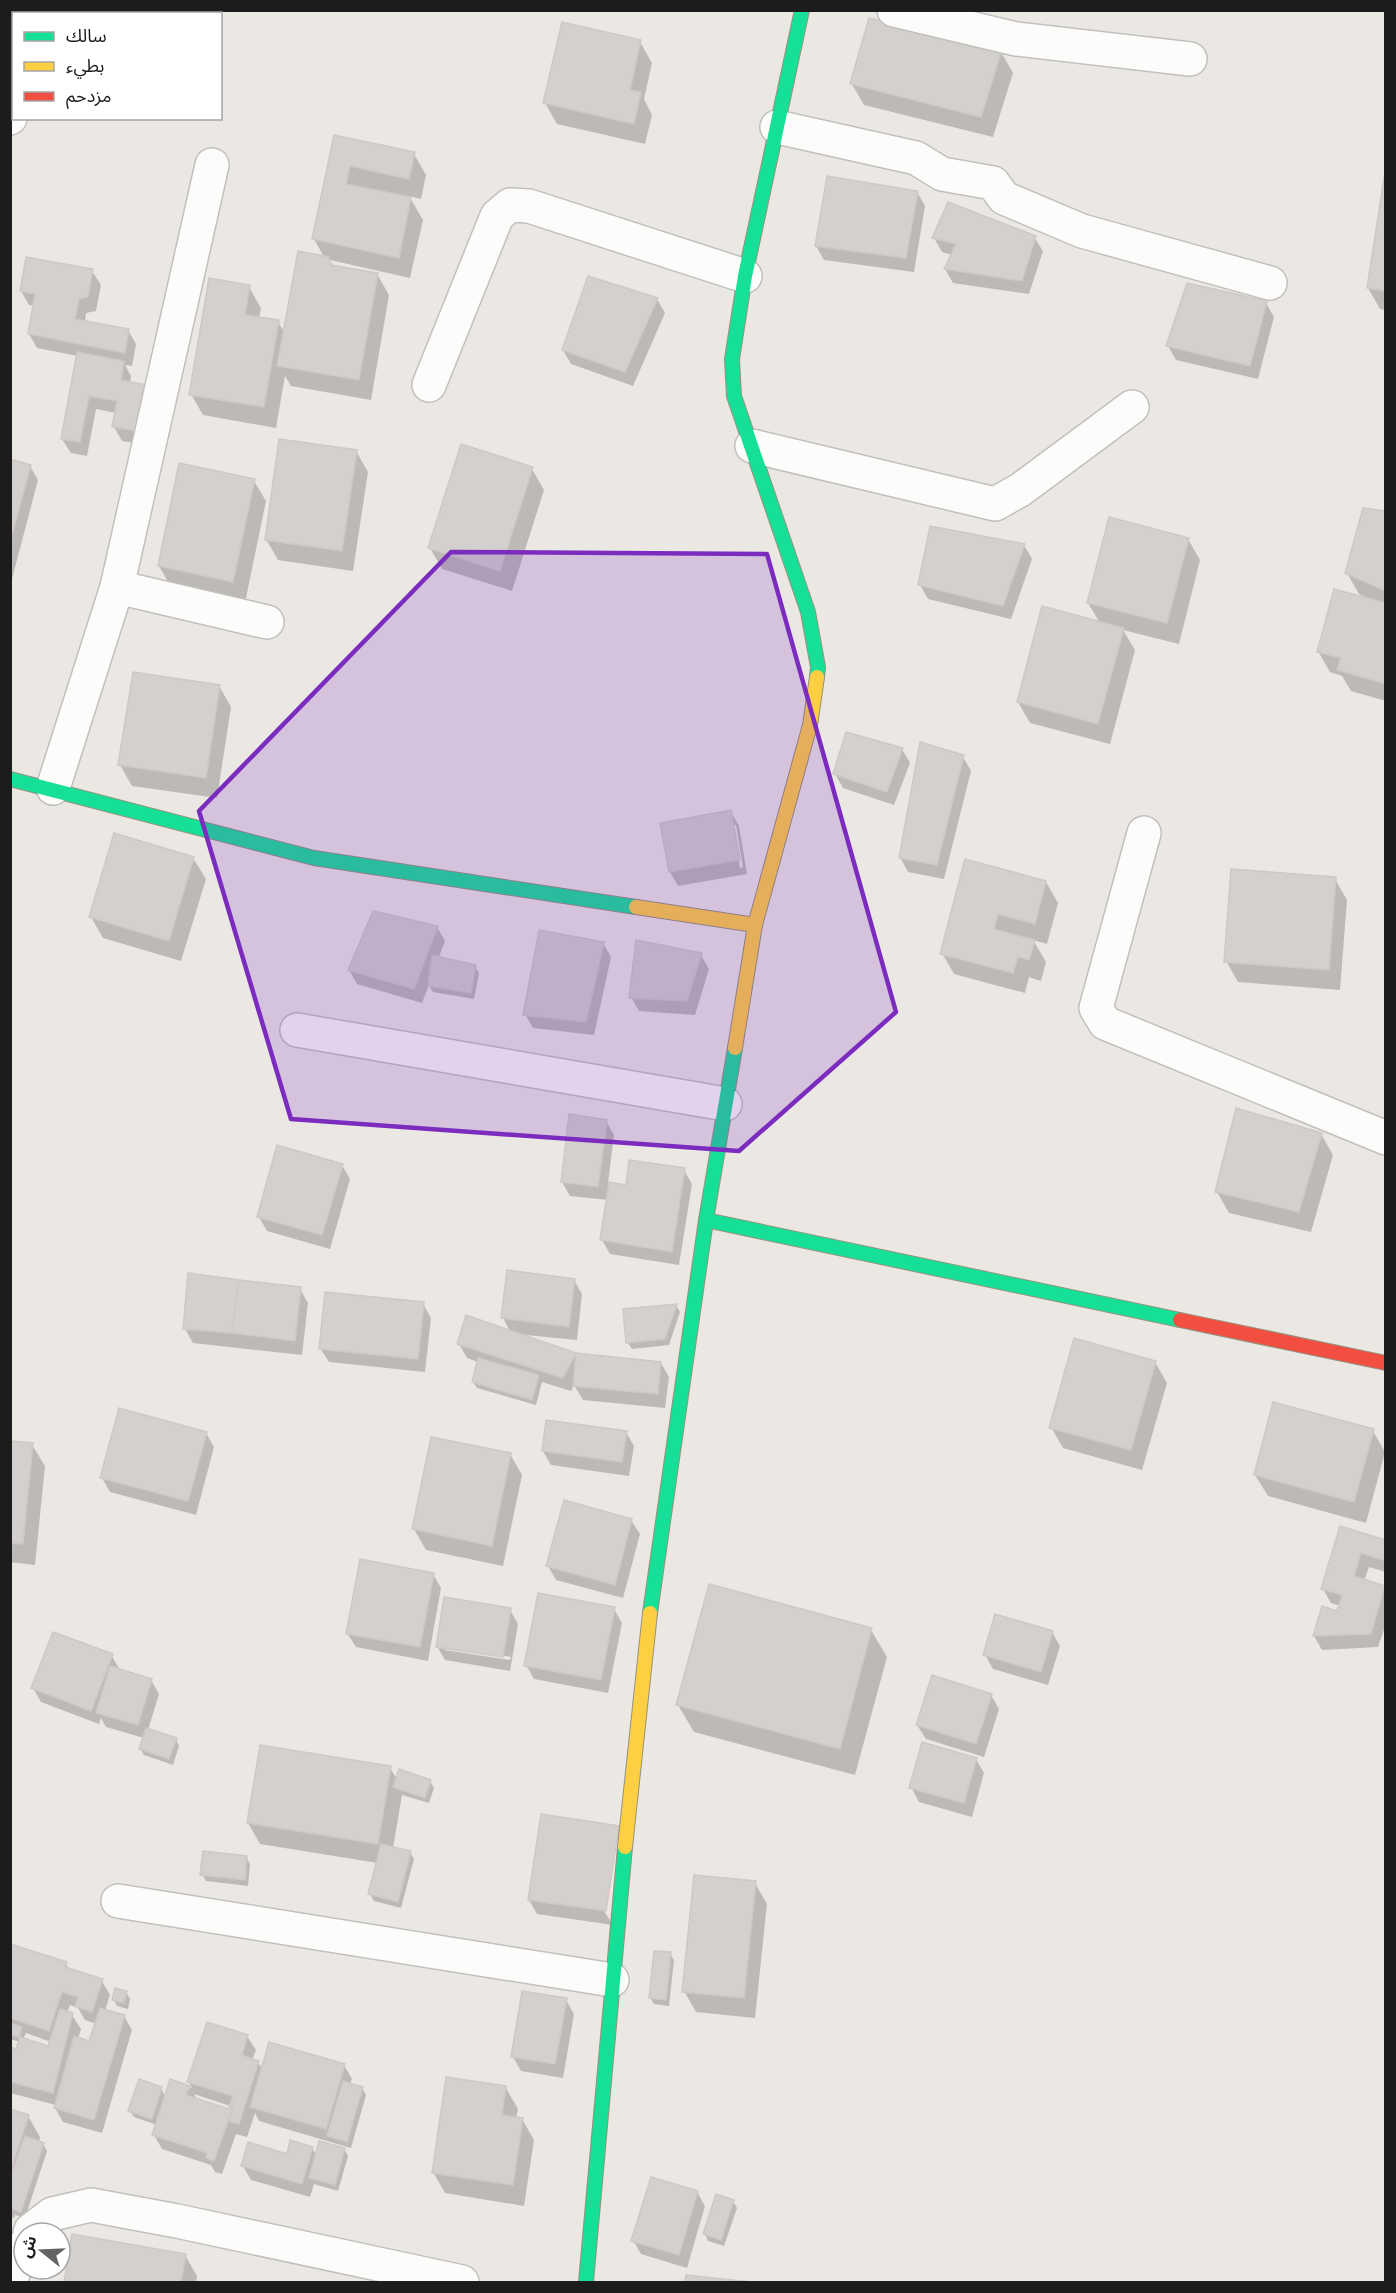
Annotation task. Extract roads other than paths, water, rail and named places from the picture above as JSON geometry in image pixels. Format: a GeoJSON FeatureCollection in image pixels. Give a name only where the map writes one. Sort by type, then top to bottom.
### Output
{"type":"FeatureCollection","features":[{"type":"Feature","properties":{"kind":"street"},"geometry":{"type":"LineString","coordinates":[[586,2283],[612,1980],[644,1654],[706,1220],[755,925],[810,725],[818,667],[808,612],[734,396],[732,359],[745,276],[802,10]]}},
{"type":"Feature","properties":{"kind":"street"},"geometry":{"type":"LineString","coordinates":[[894,10],[1016,39],[1190,59]]}},
{"type":"Feature","properties":{"kind":"street"},"geometry":{"type":"LineString","coordinates":[[777,127],[916,158],[942,174],[993,183],[1004,198],[1082,231],[1270,283]]}},
{"type":"Feature","properties":{"kind":"street"},"geometry":{"type":"LineString","coordinates":[[53,788],[117,587],[212,165]]}},
{"type":"Feature","properties":{"kind":"street"},"geometry":{"type":"LineString","coordinates":[[429,386],[497,216],[510,205],[530,206],[745,276]]}},
{"type":"Feature","properties":{"kind":"street"},"geometry":{"type":"LineString","coordinates":[[752,446],[995,504],[1020,490],[1132,406]]}},
{"type":"Feature","properties":{"kind":"street"},"geometry":{"type":"LineString","coordinates":[[117,587],[267,622]]}},
{"type":"Feature","properties":{"kind":"street"},"geometry":{"type":"LineString","coordinates":[[10,778],[314,858],[755,925]]}},
{"type":"Feature","properties":{"kind":"street"},"geometry":{"type":"LineString","coordinates":[[1144,833],[1096,1008],[1105,1023],[1386,1138]]}},
{"type":"Feature","properties":{"kind":"street"},"geometry":{"type":"LineString","coordinates":[[297,1030],[725,1104]]}},
{"type":"Feature","properties":{"kind":"street"},"geometry":{"type":"LineString","coordinates":[[706,1220],[1386,1362]]}},
{"type":"Feature","properties":{"kind":"street"},"geometry":{"type":"LineString","coordinates":[[118,1901],[612,1980]]}},
{"type":"Feature","properties":{"kind":"street"},"geometry":{"type":"LineString","coordinates":[[42,2221],[52,2214],[91,2205],[177,2221],[462,2283]]}}]}
